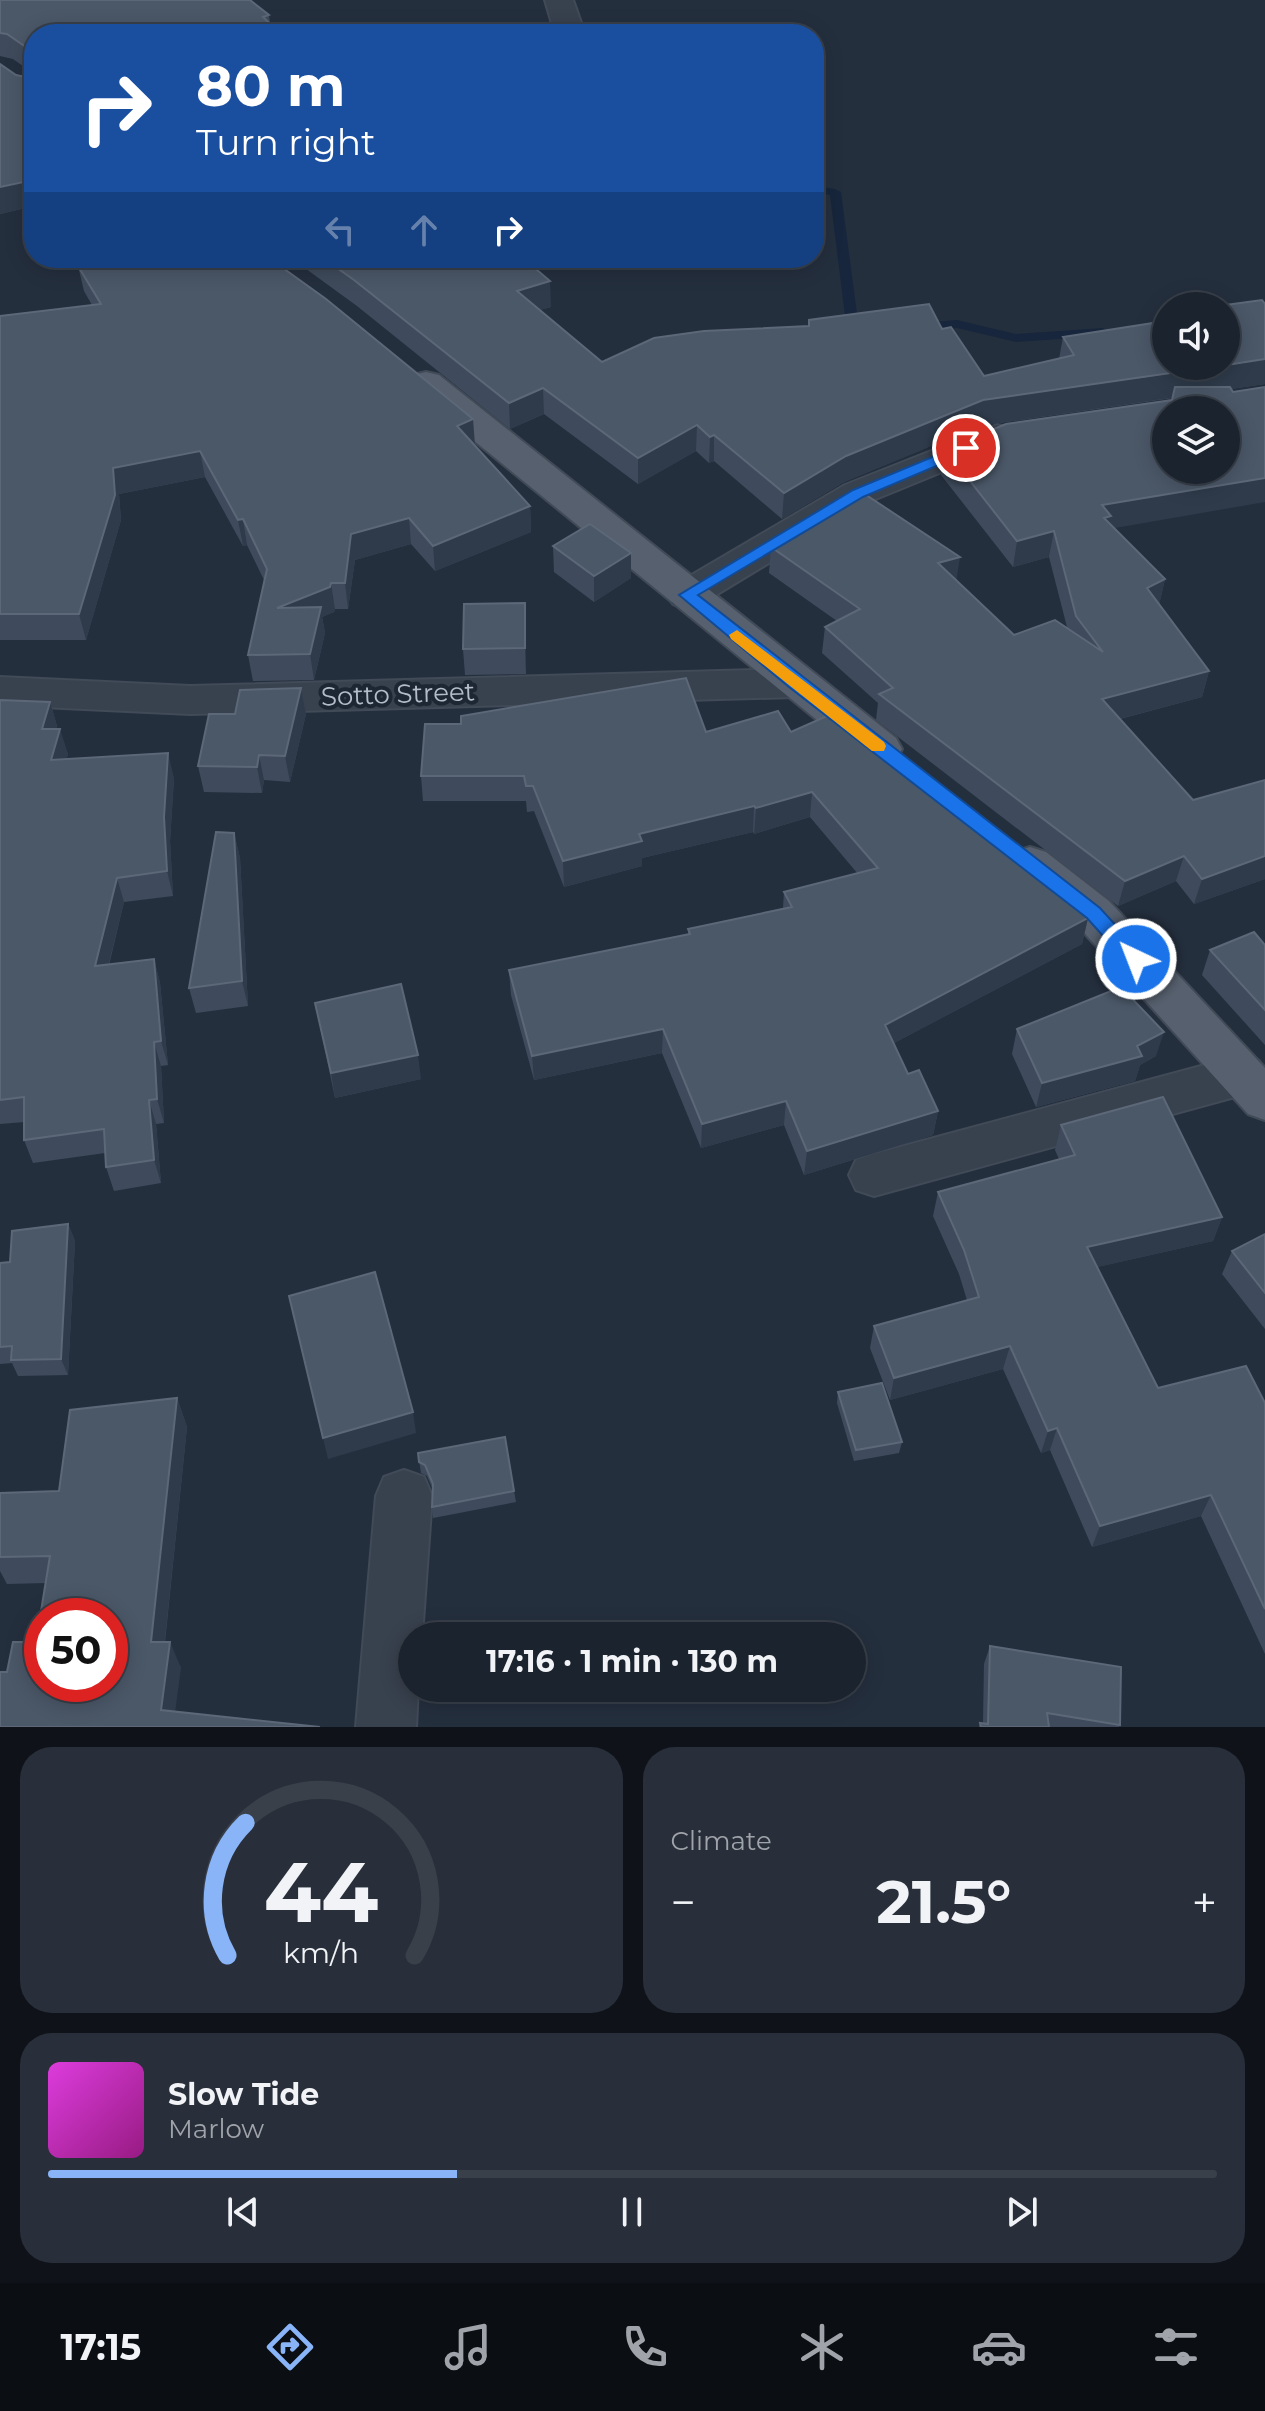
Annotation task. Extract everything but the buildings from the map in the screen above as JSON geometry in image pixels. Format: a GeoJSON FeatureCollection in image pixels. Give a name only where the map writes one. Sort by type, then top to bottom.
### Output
{"type":"FeatureCollection","features":[{"type":"Feature","properties":{"kind":"main road"},"geometry":{"type":"LineString","coordinates":[[392,355],[795,683],[907,769]]}},
{"type":"Feature","properties":{"kind":"main road"},"geometry":{"type":"LineString","coordinates":[[1006,846],[1093,913],[1254,1087]]}},
{"type":"Feature","properties":{"kind":"street"},"geometry":{"type":"LineString","coordinates":[[559,0],[567,24]]}},
{"type":"Feature","properties":{"kind":"street"},"geometry":{"type":"LineString","coordinates":[[687,595],[858,493],[993,437],[1025,432]]}},
{"type":"Feature","properties":{"kind":"street","name":"Sotto Street"},"geometry":{"type":"LineString","coordinates":[[0,691],[190,700],[795,683]]}},
{"type":"Feature","properties":{"kind":"street"},"geometry":{"type":"LineString","coordinates":[[874,1175],[1254,1087]]}},
{"type":"Feature","properties":{"kind":"street"},"geometry":{"type":"LineString","coordinates":[[386,1727],[404,1496]]}},
{"type":"Feature","properties":{"kind":"waterway"},"geometry":{"type":"LineString","coordinates":[[824,190],[835,192],[853,332],[857,332]]}},
{"type":"Feature","properties":{"kind":"waterway"},"geometry":{"type":"LineString","coordinates":[[920,327],[957,324],[1016,338],[1103,332]]}},
{"type":"Feature","properties":{"kind":"slow traffic"},"geometry":{"type":"LineString","coordinates":[[737,635],[878,746]]}},
{"type":"Feature","properties":{"kind":"route"},"geometry":{"type":"LineString","coordinates":[[966,448],[858,493],[687,595],[795,683],[1093,913],[1136,959]]}}]}
